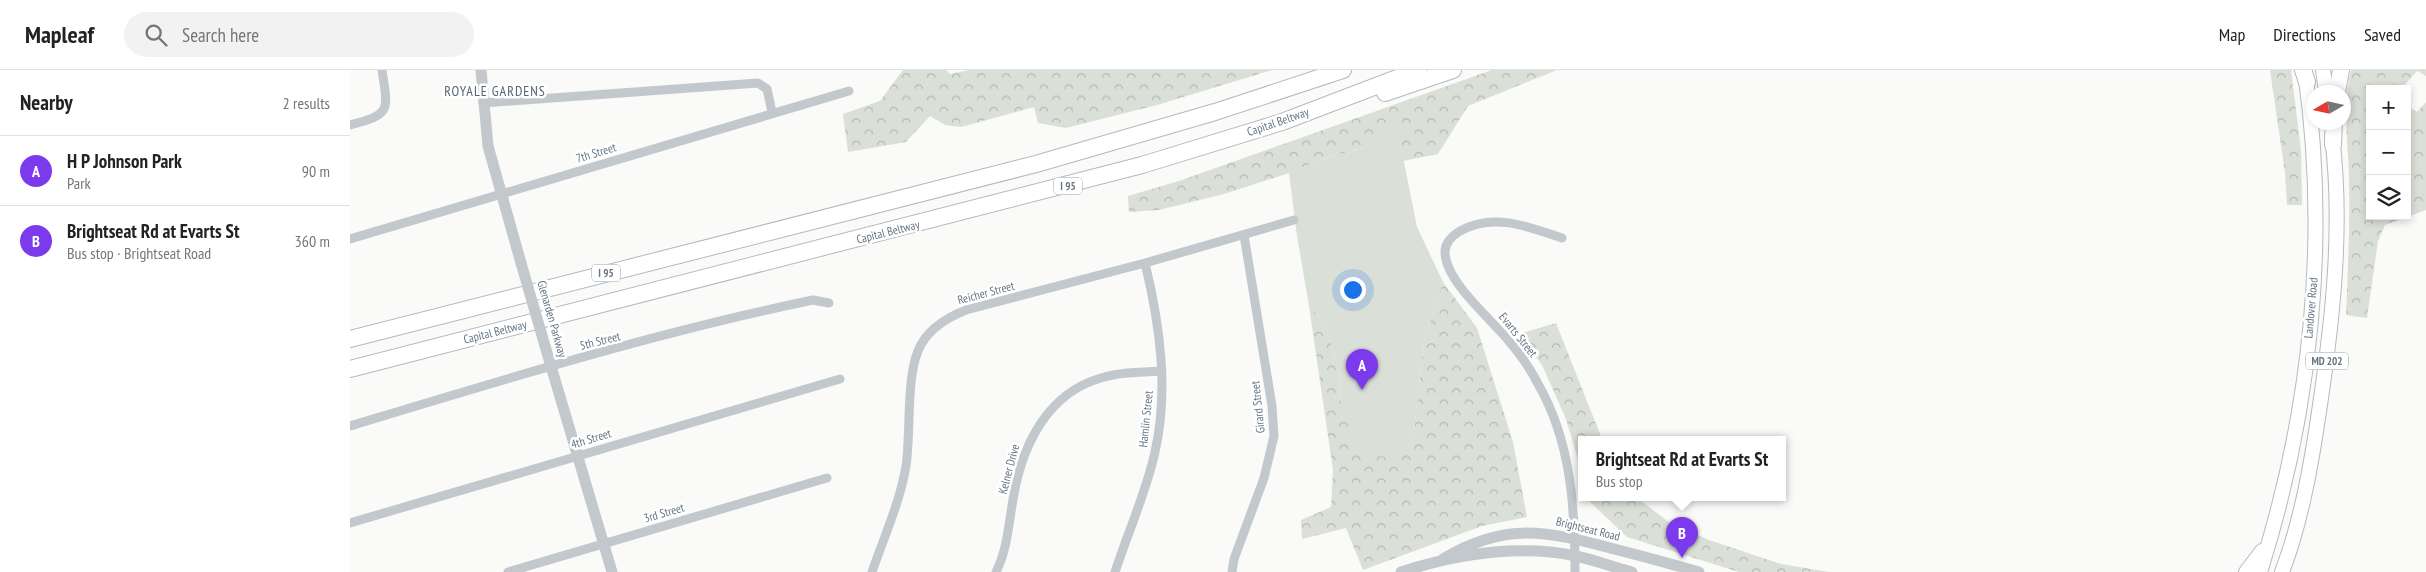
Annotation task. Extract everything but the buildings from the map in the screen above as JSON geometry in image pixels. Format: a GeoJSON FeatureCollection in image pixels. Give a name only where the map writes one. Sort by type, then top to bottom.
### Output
{"type":"FeatureCollection","features":[{"type":"Feature","properties":{"kind":"highway","name":"I 95"},"geometry":{"type":"LineString","coordinates":[[350,339],[1045,161],[1215,112],[1343,70]]}},
{"type":"Feature","properties":{"kind":"highway","name":"Capital Beltway"},"geometry":{"type":"LineString","coordinates":[[350,369],[1151,163],[1282,122],[1418,70]]}},
{"type":"Feature","properties":{"kind":"highway"},"geometry":{"type":"LineString","coordinates":[[1282,122],[1416,84],[1453,70]]}},
{"type":"Feature","properties":{"kind":"highway"},"geometry":{"type":"LineString","coordinates":[[2338,85],[2341,70]]}},
{"type":"Feature","properties":{"kind":"highway"},"geometry":{"type":"LineString","coordinates":[[2333,145],[2334,130]]}},
{"type":"Feature","properties":{"kind":"main road"},"geometry":{"type":"LineString","coordinates":[[2323,70],[2325,85]]}},
{"type":"Feature","properties":{"kind":"main road","name":"Landover Road"},"geometry":{"type":"LineString","coordinates":[[2260,572],[2273,531],[2301,406],[2316,251],[2316,168],[2305,74]]}},
{"type":"Feature","properties":{"kind":"main road","name":"Landover Road"},"geometry":{"type":"LineString","coordinates":[[2285,569],[2312,464],[2329,345],[2335,258],[2331,130]]}},
{"type":"Feature","properties":{"kind":"main road"},"geometry":{"type":"LineString","coordinates":[[2246,572],[2263,550],[2273,531]]}},
{"type":"Feature","properties":{"kind":"street"},"geometry":{"type":"LineString","coordinates":[[350,124],[377,118],[383,113],[386,100],[382,70]]}},
{"type":"Feature","properties":{"kind":"street","name":"Glenarden Parkway"},"geometry":{"type":"LineString","coordinates":[[481,70],[488,146],[500,195],[612,572]]}},
{"type":"Feature","properties":{"kind":"street"},"geometry":{"type":"LineString","coordinates":[[483,103],[758,83],[767,89],[772,112]]}},
{"type":"Feature","properties":{"kind":"street","name":"7th Street"},"geometry":{"type":"LineString","coordinates":[[350,239],[772,112],[849,91]]}},
{"type":"Feature","properties":{"kind":"street","name":"Reicher Street"},"geometry":{"type":"LineString","coordinates":[[872,572],[902,487],[909,445],[914,368],[918,351],[927,335],[939,324],[966,310],[1146,263],[1294,220]]}},
{"type":"Feature","properties":{"kind":"street","name":"Evarts Street"},"geometry":{"type":"LineString","coordinates":[[1562,238],[1515,223],[1488,222],[1457,233],[1448,242],[1445,251],[1448,266],[1458,282],[1522,357],[1550,407],[1561,438],[1569,471],[1575,572]]}},
{"type":"Feature","properties":{"kind":"street","name":"Girard Street"},"geometry":{"type":"LineString","coordinates":[[1232,572],[1234,560],[1264,478],[1274,436],[1272,406],[1244,235]]}},
{"type":"Feature","properties":{"kind":"street","name":"Hamlin Street"},"geometry":{"type":"LineString","coordinates":[[1115,572],[1155,452],[1160,415],[1162,371],[1158,333],[1146,263]]}},
{"type":"Feature","properties":{"kind":"street","name":"5th Street"},"geometry":{"type":"LineString","coordinates":[[350,426],[552,366],[806,302],[818,300],[829,304]]}},
{"type":"Feature","properties":{"kind":"street","name":"Kelner Drive"},"geometry":{"type":"LineString","coordinates":[[996,572],[1004,549],[1024,454],[1033,434],[1046,415],[1066,396],[1095,379],[1123,373],[1162,371]]}},
{"type":"Feature","properties":{"kind":"street","name":"4th Street"},"geometry":{"type":"LineString","coordinates":[[350,524],[840,379]]}},
{"type":"Feature","properties":{"kind":"street","name":"3rd Street"},"geometry":{"type":"LineString","coordinates":[[508,572],[827,478]]}},
{"type":"Feature","properties":{"kind":"street","name":"Brightseat Road"},"geometry":{"type":"LineString","coordinates":[[1444,559],[1468,545],[1514,533],[1552,533],[1699,572]]}},
{"type":"Feature","properties":{"kind":"street","name":"Brightseat Road"},"geometry":{"type":"LineString","coordinates":[[1408,571],[1444,559],[1504,551],[1527,551],[1575,556],[1632,572]]}},
{"type":"Feature","properties":{"kind":"green space"},"geometry":{"type":"Polygon","coordinates":[[[903,70],[946,70],[950,74],[969,70],[1272,70],[1157,105],[1066,128],[1038,123],[1034,107],[961,127],[945,125],[930,116],[906,142],[848,152],[843,114],[880,101],[903,70]]]}},
{"type":"Feature","properties":{"kind":"green space"},"geometry":{"type":"Polygon","coordinates":[[[1492,70],[1557,70],[1468,106],[1438,154],[1403,161],[1397,127],[1363,148],[1325,158],[1289,173],[1224,194],[1159,210],[1129,212],[1128,196],[1179,181],[1492,70]]]}},
{"type":"Feature","properties":{"kind":"green space"},"geometry":{"type":"Polygon","coordinates":[[[2270,70],[2291,70],[2301,150],[2302,205],[2287,205],[2285,173],[2270,70]]]}},
{"type":"Feature","properties":{"kind":"green space"},"geometry":{"type":"Polygon","coordinates":[[[2351,70],[2426,70],[2426,76],[2417,71],[2405,85],[2366,85],[2366,220],[2399,220],[2385,225],[2378,241],[2367,318],[2346,315],[2349,212],[2346,130],[2351,130],[2351,85],[2348,85],[2351,70]]]}},
{"type":"Feature","properties":{"kind":"green space"},"geometry":{"type":"Polygon","coordinates":[[[2426,102],[2426,210],[2411,215],[2411,108],[2417,112],[2426,102]]]}},
{"type":"Feature","properties":{"kind":"green space"},"geometry":{"type":"Polygon","coordinates":[[[1397,127],[1417,227],[1443,282],[1424,340],[1412,448],[1398,457],[1371,456],[1352,437],[1342,408],[1338,368],[1326,323],[1309,306],[1289,173],[1325,158],[1363,148],[1369,135],[1397,127]]]}},
{"type":"Feature","properties":{"kind":"green space"},"geometry":{"type":"Polygon","coordinates":[[[1443,282],[1477,328],[1513,442],[1527,517],[1482,526],[1363,570],[1346,528],[1302,539],[1301,520],[1331,507],[1333,470],[1309,306],[1326,323],[1338,368],[1342,408],[1412,448],[1424,340],[1443,282]]]}},
{"type":"Feature","properties":{"kind":"green space"},"geometry":{"type":"Polygon","coordinates":[[[1556,323],[1601,436],[1578,436],[1578,460],[1566,419],[1542,365],[1519,334],[1556,323]]]}},
{"type":"Feature","properties":{"kind":"green space"},"geometry":{"type":"Polygon","coordinates":[[[1641,501],[1670,523],[1709,540],[1781,564],[1829,572],[1739,572],[1627,537],[1590,502],[1641,501]]]}},
{"type":"Feature","properties":{"kind":"place","name":"H P Johnson Park"},"geometry":{"type":"Point","coordinates":[1362,390]}},
{"type":"Feature","properties":{"kind":"place","name":"Brightseat Rd at Evarts St"},"geometry":{"type":"Point","coordinates":[1682,558]}},
{"type":"Feature","properties":{"kind":"district","name":"ROYALE GARDENS"},"geometry":{"type":"Point","coordinates":[495,91]}}]}
